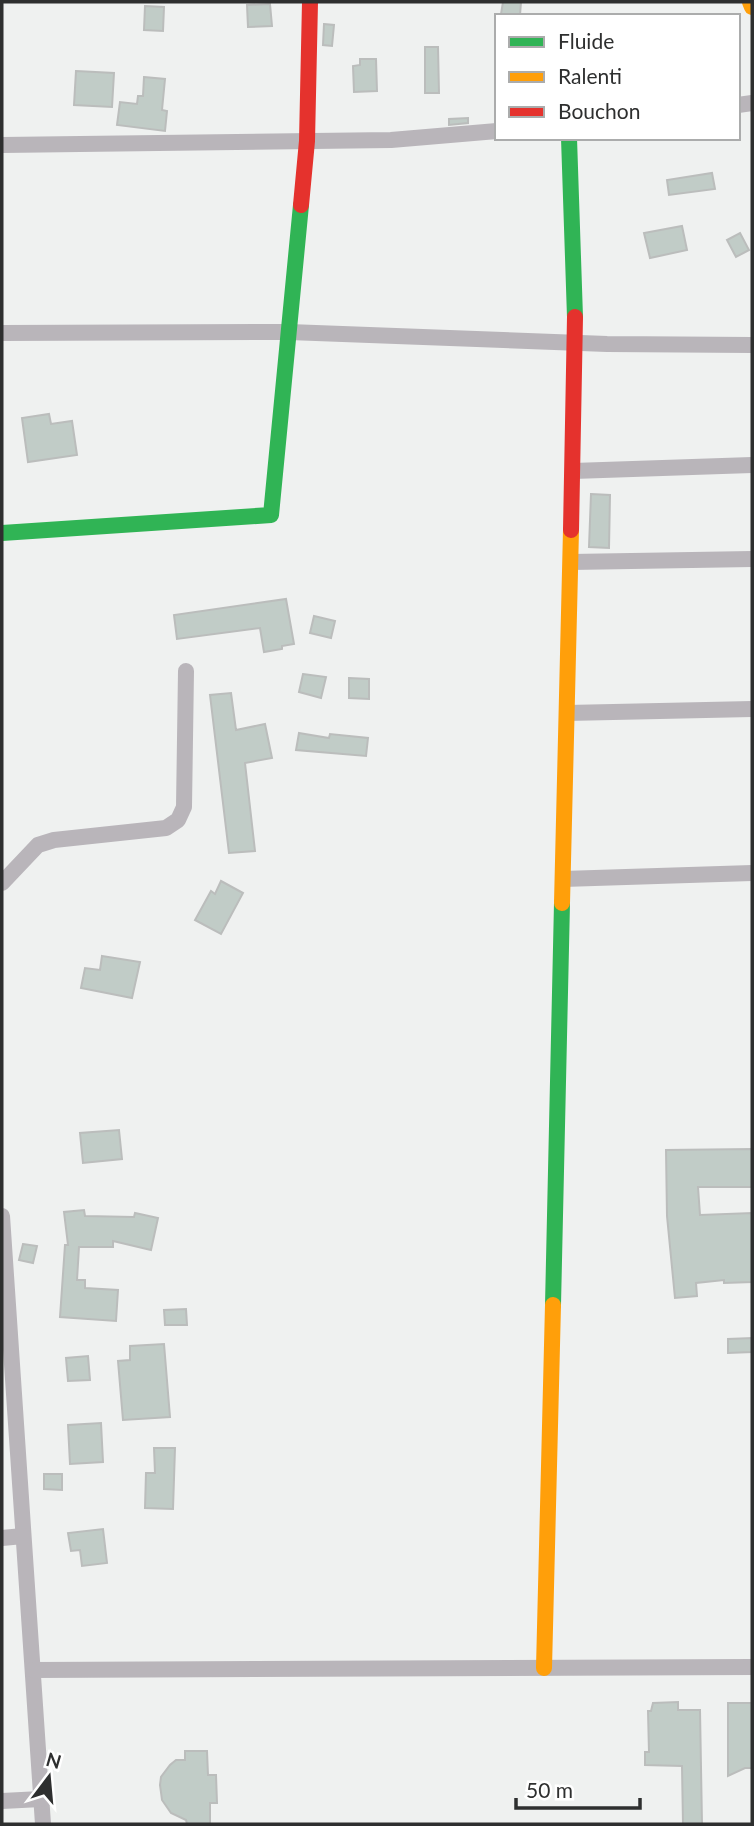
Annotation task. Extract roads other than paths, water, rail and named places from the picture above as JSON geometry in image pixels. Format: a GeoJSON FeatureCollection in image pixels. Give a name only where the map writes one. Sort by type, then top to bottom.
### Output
{"type":"FeatureCollection","features":[{"type":"Feature","properties":{"kind":"street"},"geometry":{"type":"LineString","coordinates":[[2,533],[271,515],[307,141],[310,2]]}},
{"type":"Feature","properties":{"kind":"street"},"geometry":{"type":"LineString","coordinates":[[750,2],[752,7]]}},
{"type":"Feature","properties":{"kind":"street"},"geometry":{"type":"LineString","coordinates":[[2,145],[391,140],[495,131]]}},
{"type":"Feature","properties":{"kind":"street"},"geometry":{"type":"LineString","coordinates":[[544,1668],[576,343],[569,140]]}},
{"type":"Feature","properties":{"kind":"street"},"geometry":{"type":"LineString","coordinates":[[2,333],[289,332],[576,343],[752,345]]}},
{"type":"Feature","properties":{"kind":"street"},"geometry":{"type":"LineString","coordinates":[[573,471],[752,465]]}},
{"type":"Feature","properties":{"kind":"street"},"geometry":{"type":"LineString","coordinates":[[571,562],[752,559]]}},
{"type":"Feature","properties":{"kind":"street"},"geometry":{"type":"LineString","coordinates":[[2,883],[38,845],[54,840],[166,828],[178,820],[184,807],[186,671]]}},
{"type":"Feature","properties":{"kind":"street"},"geometry":{"type":"LineString","coordinates":[[567,713],[752,709]]}},
{"type":"Feature","properties":{"kind":"street"},"geometry":{"type":"LineString","coordinates":[[563,879],[752,873]]}},
{"type":"Feature","properties":{"kind":"street"},"geometry":{"type":"LineString","coordinates":[[2,1216],[6,1316],[43,1824]]}},
{"type":"Feature","properties":{"kind":"street"},"geometry":{"type":"LineString","coordinates":[[2,1538],[23,1536]]}},
{"type":"Feature","properties":{"kind":"street"},"geometry":{"type":"LineString","coordinates":[[33,1670],[752,1667]]}},
{"type":"Feature","properties":{"kind":"street"},"geometry":{"type":"LineString","coordinates":[[2,1801],[41,1799]]}}]}
